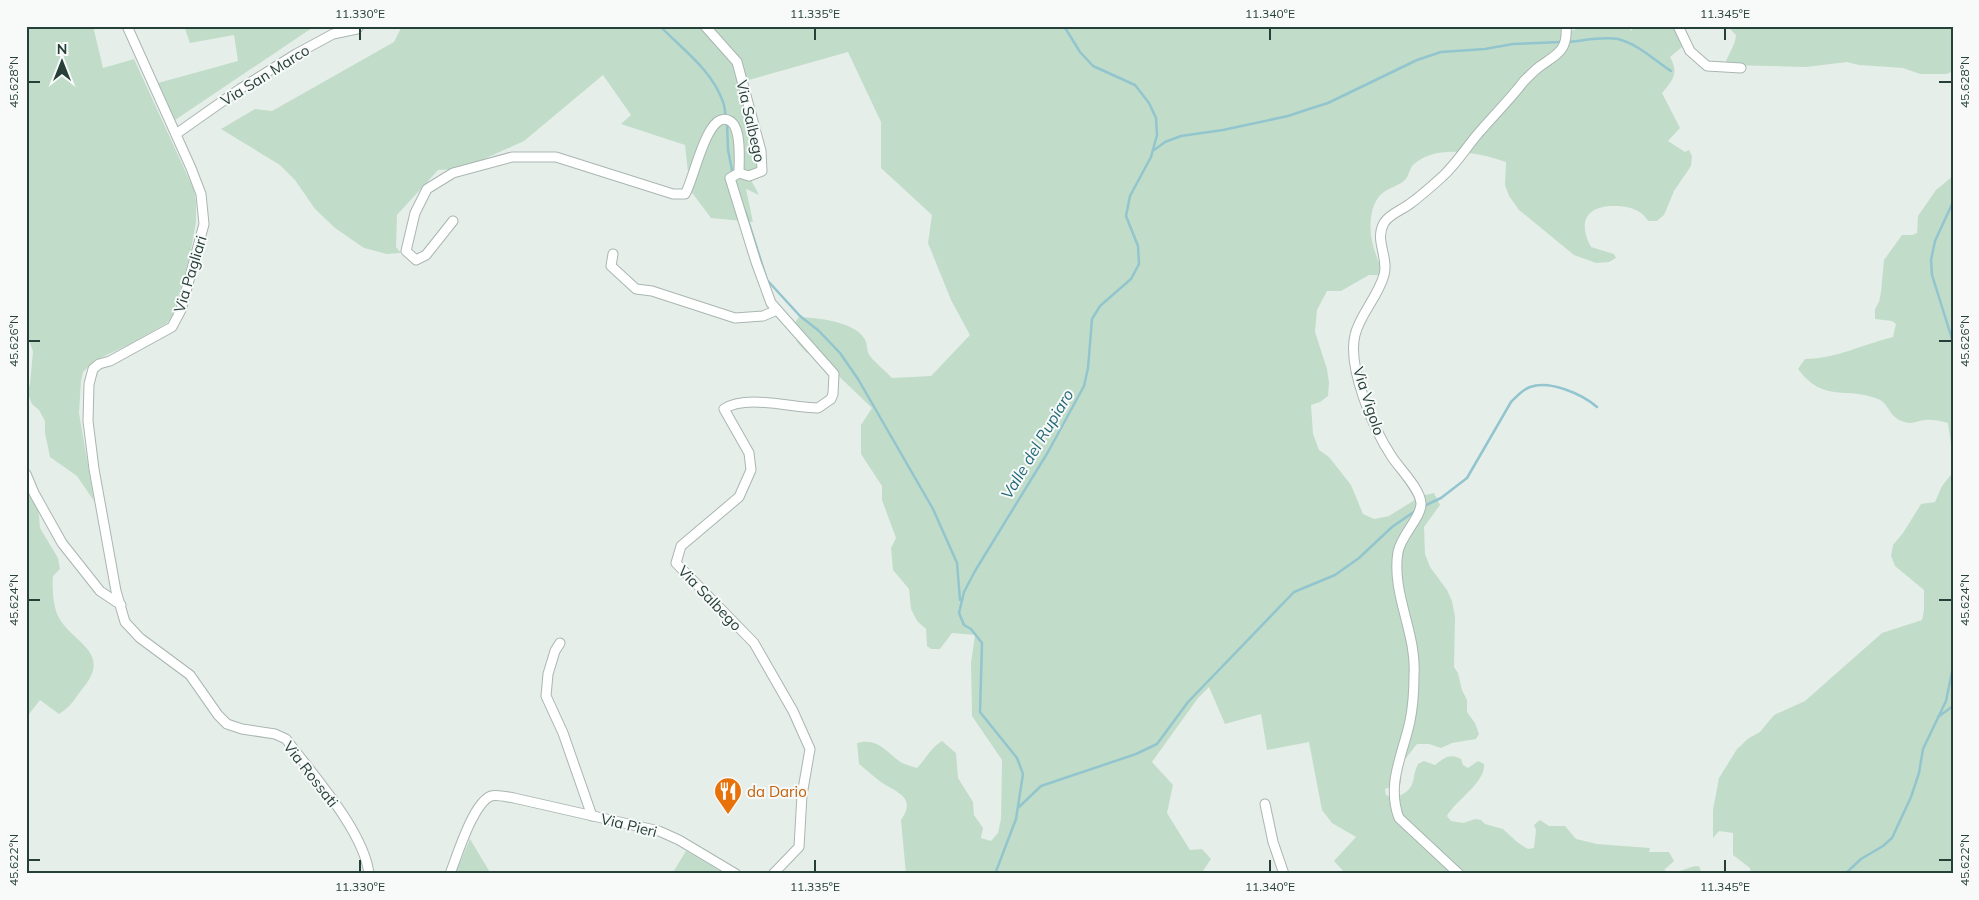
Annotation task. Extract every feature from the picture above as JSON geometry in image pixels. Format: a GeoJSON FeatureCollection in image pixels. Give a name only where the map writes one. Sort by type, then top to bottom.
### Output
{"type":"FeatureCollection","features":[{"type":"Feature","properties":{"kind":"street","name":"Via Pagliari"},"geometry":{"type":"LineString","coordinates":[[121,605],[116,590],[89,441],[89,384],[93,369],[100,364],[110,361],[172,327],[181,310],[202,235],[204,214],[201,194],[127,26]]}},
{"type":"Feature","properties":{"kind":"street","name":"Via San Marco"},"geometry":{"type":"LineString","coordinates":[[176,134],[240,89],[321,39],[333,34],[357,29],[358,26]]}},
{"type":"Feature","properties":{"kind":"street","name":"Via Salbego"},"geometry":{"type":"LineString","coordinates":[[705,26],[738,62],[760,151],[762,171],[749,176],[739,173],[730,178],[756,262],[772,303],[834,374],[833,394],[830,399],[818,408],[751,402],[729,406],[724,409],[749,453],[752,470],[740,497],[681,546],[676,563],[754,643],[793,711],[810,749],[802,795],[799,847],[773,874]]}},
{"type":"Feature","properties":{"kind":"street","name":"Via Vigolo"},"geometry":{"type":"LineString","coordinates":[[1459,874],[1399,818],[1395,807],[1395,772],[1409,722],[1415,671],[1408,622],[1399,589],[1398,550],[1421,504],[1417,491],[1380,439],[1359,382],[1355,361],[1355,336],[1385,273],[1380,234],[1385,221],[1412,203],[1445,174],[1524,81],[1537,69],[1559,54],[1565,44],[1566,26]]}},
{"type":"Feature","properties":{"kind":"street"},"geometry":{"type":"LineString","coordinates":[[1678,26],[1690,51],[1707,66],[1741,68]]}},
{"type":"Feature","properties":{"kind":"street"},"geometry":{"type":"LineString","coordinates":[[453,221],[426,255],[416,260],[406,251],[415,213],[427,189],[453,173],[512,157],[556,157],[673,194],[686,194],[712,126],[725,120],[735,126],[739,145],[739,173]]}},
{"type":"Feature","properties":{"kind":"street"},"geometry":{"type":"LineString","coordinates":[[614,254],[611,266],[636,289],[652,291],[735,318],[762,316],[777,310]]}},
{"type":"Feature","properties":{"kind":"street"},"geometry":{"type":"LineString","coordinates":[[26,474],[34,493],[62,543],[100,591],[121,605]]}},
{"type":"Feature","properties":{"kind":"street","name":"Via Rossati"},"geometry":{"type":"LineString","coordinates":[[121,605],[125,622],[140,638],[190,675],[218,715],[227,724],[275,734],[286,739],[344,817],[359,842],[369,874]]}},
{"type":"Feature","properties":{"kind":"street"},"geometry":{"type":"LineString","coordinates":[[560,643],[555,651],[548,674],[546,696],[563,733],[592,816]]}},
{"type":"Feature","properties":{"kind":"street","name":"Via Pieri"},"geometry":{"type":"LineString","coordinates":[[450,874],[475,814],[484,799],[493,795],[514,798],[659,831],[679,840],[736,874]]}},
{"type":"Feature","properties":{"kind":"street"},"geometry":{"type":"LineString","coordinates":[[1265,804],[1273,842],[1284,874]]}},
{"type":"Feature","properties":{"kind":"green space"},"geometry":{"type":"Polygon","coordinates":[[[1620,25],[1632,31],[1631,26],[1680,26],[1688,42],[1670,57],[1673,63],[1674,76],[1662,93],[1680,128],[1668,141],[1685,152],[1689,150],[1692,156],[1691,166],[1674,191],[1664,215],[1657,221],[1649,221],[1635,209],[1628,207],[1617,206],[1596,209],[1587,218],[1585,223],[1587,238],[1591,247],[1614,254],[1616,258],[1609,262],[1596,263],[1574,255],[1519,210],[1509,196],[1505,185],[1506,162],[1471,153],[1458,152],[1434,154],[1423,158],[1413,165],[1404,181],[1378,198],[1372,212],[1371,237],[1384,275],[1369,275],[1341,291],[1327,291],[1317,310],[1315,332],[1327,369],[1329,383],[1328,396],[1320,402],[1311,405],[1313,434],[1319,450],[1329,457],[1351,485],[1363,514],[1374,519],[1389,516],[1421,496],[1434,493],[1440,505],[1424,527],[1425,554],[1430,567],[1447,590],[1452,601],[1455,617],[1454,667],[1458,673],[1462,690],[1467,700],[1467,712],[1475,723],[1479,734],[1476,739],[1452,743],[1441,748],[1429,744],[1417,744],[1406,758],[1401,761],[1398,772],[1401,777],[1401,783],[1385,789],[1386,795],[1396,797],[1406,792],[1412,785],[1418,764],[1424,761],[1435,765],[1444,758],[1454,756],[1461,759],[1463,765],[1468,768],[1478,761],[1484,764],[1483,771],[1476,784],[1447,816],[1451,821],[1463,823],[1475,819],[1481,820],[1485,824],[1503,829],[1528,849],[1534,848],[1536,830],[1534,825],[1540,820],[1549,826],[1565,826],[1576,839],[1597,844],[1650,848],[1649,852],[1669,852],[1674,861],[1664,870],[1677,872],[1699,866],[1702,874],[1346,874],[1334,861],[1356,837],[1332,823],[1322,810],[1309,742],[1267,750],[1261,714],[1225,724],[1209,687],[1198,698],[1152,762],[1173,785],[1167,813],[1190,850],[1202,849],[1211,859],[1201,874],[906,874],[901,820],[907,806],[906,801],[903,796],[881,782],[859,764],[857,743],[871,742],[876,744],[902,763],[917,768],[931,750],[942,741],[956,753],[958,778],[973,802],[974,815],[983,828],[981,838],[991,841],[998,833],[1001,819],[1002,760],[972,716],[971,663],[975,635],[952,633],[940,649],[931,649],[927,646],[926,629],[917,621],[911,609],[909,589],[893,570],[891,548],[896,538],[882,500],[882,486],[861,454],[861,425],[872,408],[825,363],[806,352],[797,342],[793,325],[799,317],[815,318],[843,324],[852,328],[864,338],[870,356],[892,378],[931,376],[970,335],[951,300],[928,243],[932,215],[881,168],[881,122],[848,52],[738,83],[760,164],[749,176],[759,195],[746,189],[753,222],[711,218],[690,190],[685,145],[621,124],[631,115],[603,75],[524,141],[462,169],[438,170],[397,215],[396,247],[401,253],[387,254],[364,248],[335,228],[315,209],[295,180],[280,165],[221,129],[255,109],[272,111],[394,42],[402,26],[1570,26],[1571,31],[1589,27],[1620,25]]]}},
{"type":"Feature","properties":{"kind":"green space"},"geometry":{"type":"Polygon","coordinates":[[[26,26],[93,26],[103,68],[134,59],[194,190],[196,201],[196,222],[190,255],[172,316],[167,323],[128,345],[94,361],[83,372],[79,413],[94,501],[77,476],[50,457],[45,433],[45,421],[39,410],[32,404],[27,392],[30,384],[33,352],[26,329],[26,26]]]}},
{"type":"Feature","properties":{"kind":"green space"},"geometry":{"type":"Polygon","coordinates":[[[184,26],[315,26],[175,120],[158,83],[238,61],[234,35],[190,43],[184,26]]]}},
{"type":"Feature","properties":{"kind":"green space"},"geometry":{"type":"Polygon","coordinates":[[[1727,26],[1953,26],[1953,71],[1947,74],[1920,74],[1903,68],[1859,65],[1847,62],[1806,67],[1725,65],[1736,35],[1727,26]]]}},
{"type":"Feature","properties":{"kind":"green space"},"geometry":{"type":"Polygon","coordinates":[[[1953,176],[1953,459],[1948,423],[1936,420],[1903,422],[1894,416],[1882,401],[1867,395],[1836,392],[1817,387],[1798,369],[1805,359],[1828,357],[1893,337],[1896,324],[1892,321],[1875,319],[1875,309],[1881,292],[1884,260],[1902,235],[1917,233],[1918,216],[1936,190],[1953,176]]]}},
{"type":"Feature","properties":{"kind":"green space"},"geometry":{"type":"Polygon","coordinates":[[[1953,472],[1953,874],[1751,874],[1750,868],[1733,855],[1733,833],[1719,831],[1713,838],[1713,810],[1719,778],[1737,749],[1749,738],[1760,732],[1774,715],[1805,701],[1882,633],[1922,620],[1924,590],[1895,566],[1891,556],[1893,545],[1921,504],[1935,502],[1942,486],[1953,472]]]}},
{"type":"Feature","properties":{"kind":"green space"},"geometry":{"type":"Polygon","coordinates":[[[26,490],[35,501],[40,528],[58,558],[60,569],[53,576],[53,598],[56,611],[61,622],[85,646],[94,664],[91,675],[83,688],[63,711],[59,714],[40,700],[26,718],[26,490]]]}},
{"type":"Feature","properties":{"kind":"green space"},"geometry":{"type":"Polygon","coordinates":[[[470,839],[491,874],[455,874],[470,839]]]}},
{"type":"Feature","properties":{"kind":"green space"},"geometry":{"type":"Polygon","coordinates":[[[686,851],[725,874],[672,874],[686,851]]]}},
{"type":"Feature","properties":{"kind":"waterway"},"geometry":{"type":"LineString","coordinates":[[660,26],[696,61],[712,80],[723,102],[726,118]]}},
{"type":"Feature","properties":{"kind":"waterway","name":"Valle del Rupiaro"},"geometry":{"type":"LineString","coordinates":[[995,874],[1016,819],[1023,774],[1017,758],[980,712],[982,643],[971,629],[964,625],[959,613],[964,592],[975,571],[1048,452],[1084,386],[1088,368],[1092,319],[1100,306],[1131,279],[1139,264],[1138,246],[1126,216],[1130,196],[1151,157],[1157,135],[1156,118],[1149,103],[1135,85],[1093,66],[1080,52],[1064,26]]}},
{"type":"Feature","properties":{"kind":"waterway"},"geometry":{"type":"LineString","coordinates":[[1567,42],[1599,38],[1618,39],[1639,48],[1671,71]]}},
{"type":"Feature","properties":{"kind":"waterway"},"geometry":{"type":"LineString","coordinates":[[1154,150],[1165,142],[1181,136],[1223,130],[1288,116],[1328,103],[1417,60],[1441,52],[1485,49],[1513,44],[1561,42]]}},
{"type":"Feature","properties":{"kind":"waterway"},"geometry":{"type":"LineString","coordinates":[[727,123],[728,150],[733,175]]}},
{"type":"Feature","properties":{"kind":"waterway"},"geometry":{"type":"LineString","coordinates":[[1953,202],[1935,241],[1931,260],[1932,275],[1953,342]]}},
{"type":"Feature","properties":{"kind":"waterway"},"geometry":{"type":"LineString","coordinates":[[745,211],[767,280],[800,316],[819,331],[840,353],[858,379],[933,509],[957,563],[960,600]]}},
{"type":"Feature","properties":{"kind":"waterway"},"geometry":{"type":"LineString","coordinates":[[1422,507],[1441,498],[1467,478],[1511,402],[1527,388],[1547,385],[1565,389],[1583,397],[1597,407]]}},
{"type":"Feature","properties":{"kind":"waterway"},"geometry":{"type":"LineString","coordinates":[[1019,807],[1041,786],[1136,754],[1157,744],[1188,702],[1294,592],[1335,575],[1359,558],[1392,527],[1418,509]]}},
{"type":"Feature","properties":{"kind":"waterway"},"geometry":{"type":"LineString","coordinates":[[1845,874],[1861,859],[1883,846],[1892,838],[1911,797],[1919,773],[1923,749],[1946,701],[1953,667]]}},
{"type":"Feature","properties":{"kind":"waterway"},"geometry":{"type":"LineString","coordinates":[[1938,717],[1953,706]]}},
{"type":"Feature","properties":{"kind":"place","name":"da Dario"},"geometry":{"type":"Point","coordinates":[728,815]}}]}
